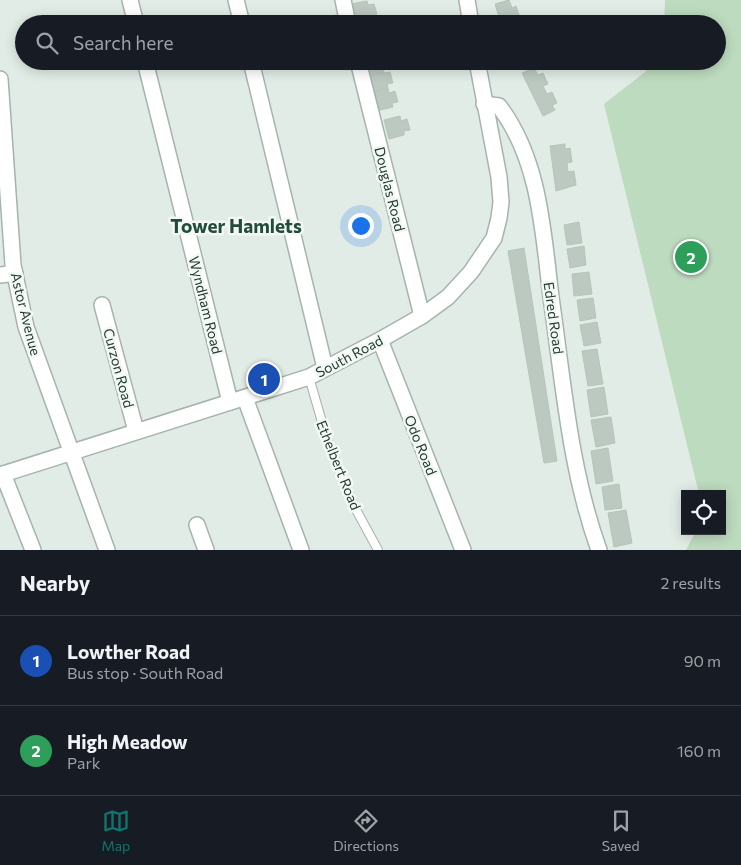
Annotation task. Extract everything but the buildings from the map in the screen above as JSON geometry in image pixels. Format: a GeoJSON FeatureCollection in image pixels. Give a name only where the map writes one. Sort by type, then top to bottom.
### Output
{"type":"FeatureCollection","features":[{"type":"Feature","properties":{"kind":"street"},"geometry":{"type":"LineString","coordinates":[[130,0],[134,15]]}},
{"type":"Feature","properties":{"kind":"street"},"geometry":{"type":"LineString","coordinates":[[236,0],[240,15]]}},
{"type":"Feature","properties":{"kind":"street"},"geometry":{"type":"LineString","coordinates":[[343,0],[346,15]]}},
{"type":"Feature","properties":{"kind":"street"},"geometry":{"type":"LineString","coordinates":[[467,0],[470,15]]}},
{"type":"Feature","properties":{"kind":"street","name":"Wyndham Road"},"geometry":{"type":"LineString","coordinates":[[147,70],[230,402]]}},
{"type":"Feature","properties":{"kind":"street"},"geometry":{"type":"LineString","coordinates":[[253,70],[325,368]]}},
{"type":"Feature","properties":{"kind":"street","name":"Douglas Road"},"geometry":{"type":"LineString","coordinates":[[360,70],[422,316]]}},
{"type":"Feature","properties":{"kind":"street","name":"South Road"},"geometry":{"type":"LineString","coordinates":[[2,474],[309,377],[422,316],[448,297],[470,272],[494,238],[501,202],[499,177],[478,70]]}},
{"type":"Feature","properties":{"kind":"street","name":"Astor Avenue"},"geometry":{"type":"LineString","coordinates":[[0,79],[7,274],[106,550]]}},
{"type":"Feature","properties":{"kind":"street","name":"Edred Road"},"geometry":{"type":"LineString","coordinates":[[484,104],[498,106],[509,120],[528,160],[538,198],[564,390],[580,479],[599,550]]}},
{"type":"Feature","properties":{"kind":"street","name":"Curzon Road"},"geometry":{"type":"LineString","coordinates":[[102,305],[136,431]]}},
{"type":"Feature","properties":{"kind":"street","name":"Odo Road"},"geometry":{"type":"LineString","coordinates":[[380,340],[463,550]]}},
{"type":"Feature","properties":{"kind":"street"},"geometry":{"type":"LineString","coordinates":[[245,398],[301,550]]}},
{"type":"Feature","properties":{"kind":"street"},"geometry":{"type":"LineString","coordinates":[[2,474],[33,550]]}},
{"type":"Feature","properties":{"kind":"street"},"geometry":{"type":"LineString","coordinates":[[197,525],[206,550]]}},
{"type":"Feature","properties":{"kind":"lane","name":"Ethelbert Road"},"geometry":{"type":"LineString","coordinates":[[309,377],[328,443],[354,506],[378,550]]}},
{"type":"Feature","properties":{"kind":"green space"},"geometry":{"type":"Polygon","coordinates":[[[665,0],[741,0],[741,550],[686,550],[694,535],[726,535],[726,490],[698,490],[604,104],[647,70],[726,70],[726,15],[664,15],[665,0]]]}},
{"type":"Feature","properties":{"kind":"place","name":"High Meadow"},"geometry":{"type":"Point","coordinates":[691,257]}},
{"type":"Feature","properties":{"kind":"place","name":"Lowther Road"},"geometry":{"type":"Point","coordinates":[264,379]}},
{"type":"Feature","properties":{"kind":"district","name":"Tower Hamlets"},"geometry":{"type":"Point","coordinates":[236,225]}}]}
